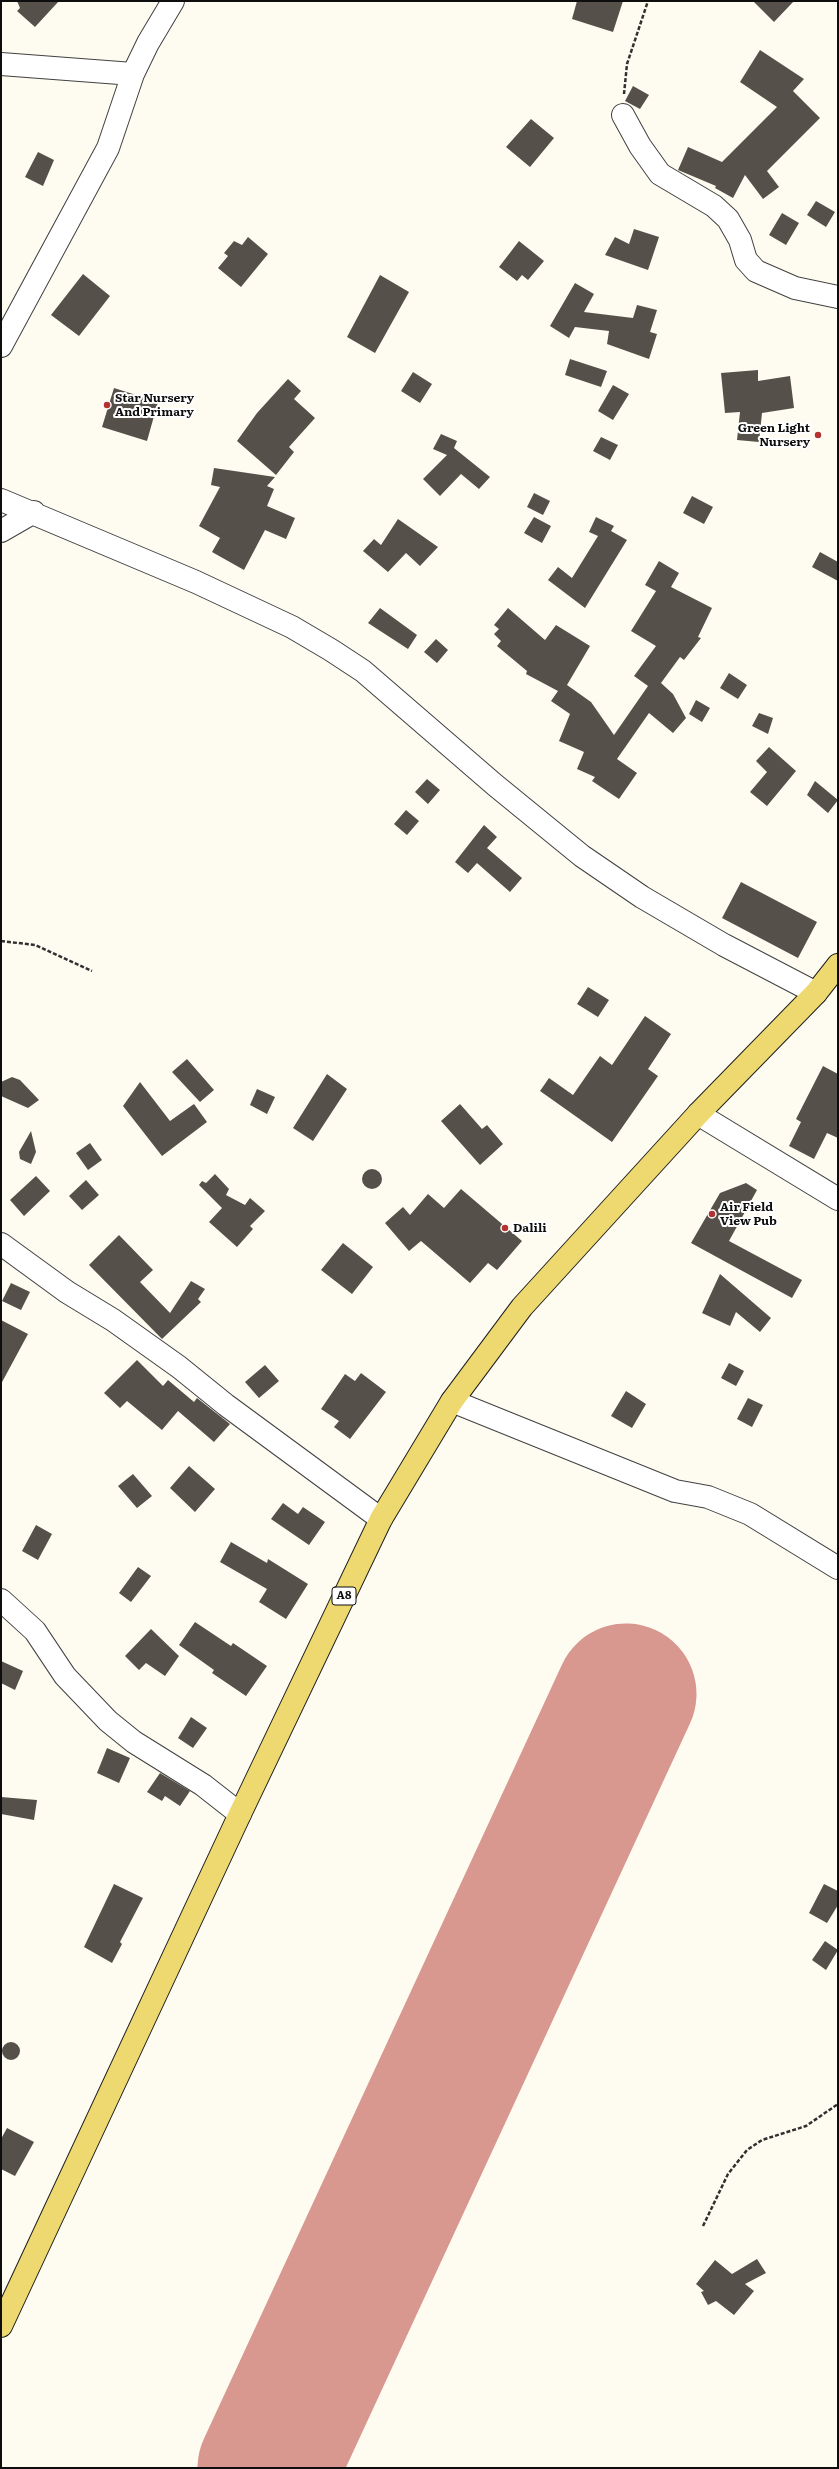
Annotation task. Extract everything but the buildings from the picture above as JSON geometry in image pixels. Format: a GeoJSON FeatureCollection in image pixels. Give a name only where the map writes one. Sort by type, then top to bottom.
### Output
{"type":"FeatureCollection","features":[{"type":"Feature","properties":{"kind":"main road","name":"A8"},"geometry":{"type":"LineString","coordinates":[[1,2326],[240,1814],[381,1519],[452,1400],[522,1307],[698,1114],[816,993],[838,966]]}},
{"type":"Feature","properties":{"kind":"street"},"geometry":{"type":"LineString","coordinates":[[1,346],[108,148],[134,74],[148,43],[173,1]]}},
{"type":"Feature","properties":{"kind":"street"},"geometry":{"type":"LineString","coordinates":[[1,64],[134,74]]}},
{"type":"Feature","properties":{"kind":"street"},"geometry":{"type":"LineString","coordinates":[[622,115],[640,146],[660,174],[714,206],[728,219],[740,240],[746,260],[756,271],[796,288],[838,297]]}},
{"type":"Feature","properties":{"kind":"street"},"geometry":{"type":"LineString","coordinates":[[1,500],[34,512],[196,582],[292,628],[331,650],[363,671],[495,786],[582,856],[649,901],[724,945],[816,993]]}},
{"type":"Feature","properties":{"kind":"street"},"geometry":{"type":"LineString","coordinates":[[1,531],[34,512]]}},
{"type":"Feature","properties":{"kind":"street"},"geometry":{"type":"LineString","coordinates":[[698,1114],[838,1199]]}},
{"type":"Feature","properties":{"kind":"street"},"geometry":{"type":"LineString","coordinates":[[1,1244],[67,1292],[113,1320],[180,1367],[226,1405],[381,1519]]}},
{"type":"Feature","properties":{"kind":"street"},"geometry":{"type":"LineString","coordinates":[[452,1400],[675,1491],[708,1497],[750,1514],[838,1568]]}},
{"type":"Feature","properties":{"kind":"street"},"geometry":{"type":"LineString","coordinates":[[1,1600],[36,1631],[65,1676],[108,1721],[134,1742],[203,1785],[240,1814]]}},
{"type":"Feature","properties":{"kind":"path"},"geometry":{"type":"LineString","coordinates":[[622,115],[627,64],[648,1]]}},
{"type":"Feature","properties":{"kind":"path"},"geometry":{"type":"LineString","coordinates":[[1,941],[35,946],[92,971]]}},
{"type":"Feature","properties":{"kind":"path"},"geometry":{"type":"LineString","coordinates":[[703,2226],[728,2174],[747,2150],[762,2140],[806,2126],[838,2104]]}},
{"type":"Feature","properties":{"kind":"runway"},"geometry":{"type":"LineString","coordinates":[[268,2468],[626,1694]]}},
{"type":"Feature","properties":{"kind":"place","name":"Star Nursery And Primary"},"geometry":{"type":"Point","coordinates":[107,405]}},
{"type":"Feature","properties":{"kind":"place","name":"Green Light Nursery"},"geometry":{"type":"Point","coordinates":[818,435]}},
{"type":"Feature","properties":{"kind":"place","name":"Air Field View Pub"},"geometry":{"type":"Point","coordinates":[712,1214]}},
{"type":"Feature","properties":{"kind":"place","name":"Dalili"},"geometry":{"type":"Point","coordinates":[505,1228]}}]}
